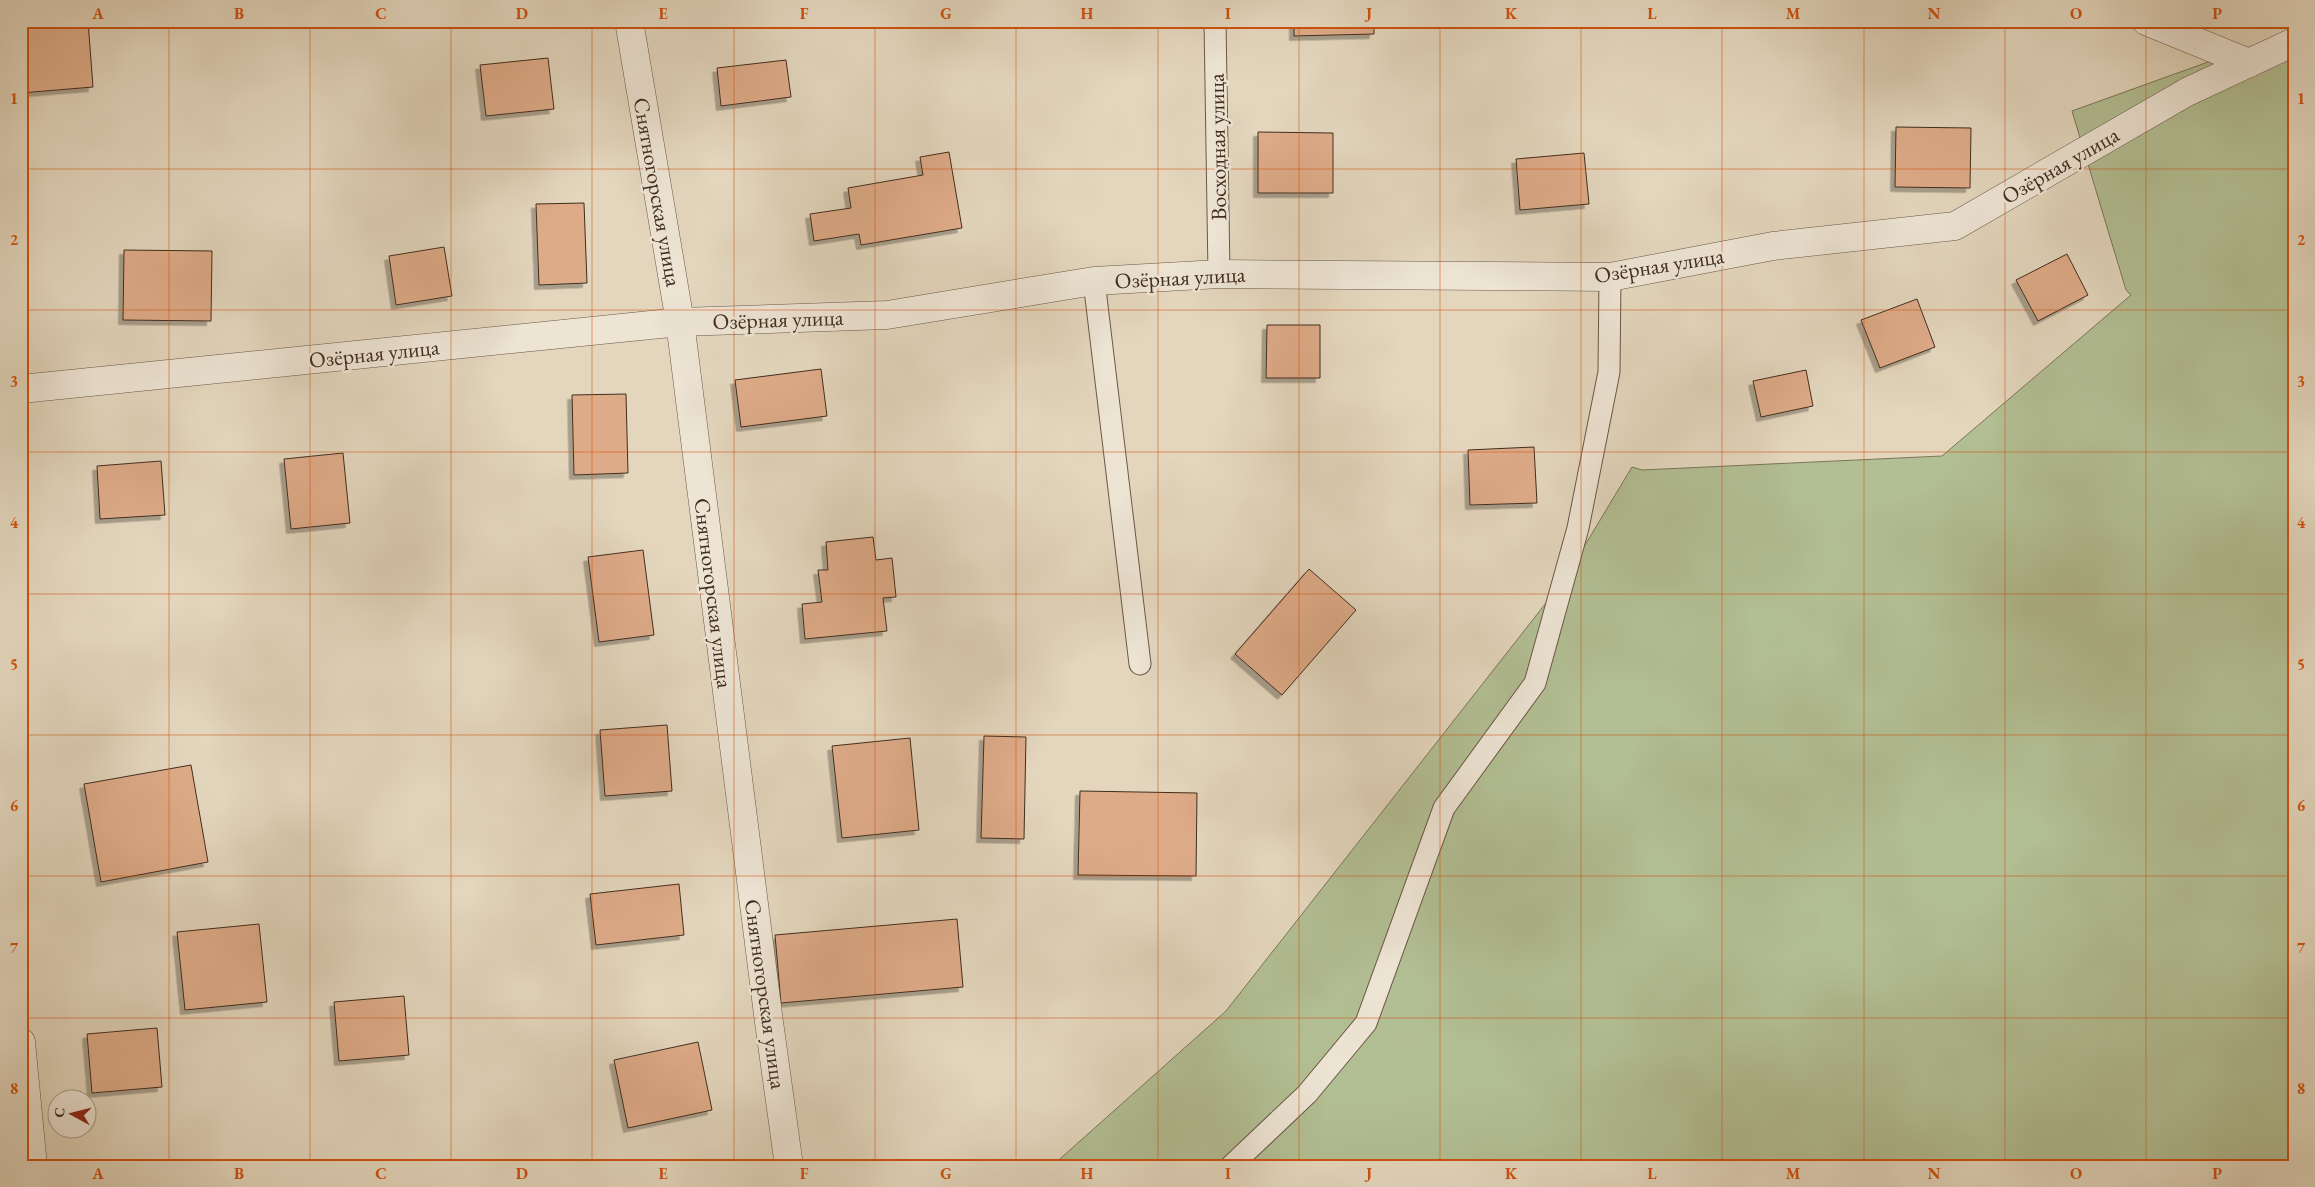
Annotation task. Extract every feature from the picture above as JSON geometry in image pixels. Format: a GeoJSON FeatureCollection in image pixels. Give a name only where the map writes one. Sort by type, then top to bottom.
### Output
{"type":"FeatureCollection","features":[{"type":"Feature","properties":{"kind":"street","name":"Снятногорская улица"},"geometry":{"type":"LineString","coordinates":[[629,21],[680,322],[768,1022],[789,1166]]}},
{"type":"Feature","properties":{"kind":"street"},"geometry":{"type":"LineString","coordinates":[[2146,21],[2249,63]]}},
{"type":"Feature","properties":{"kind":"street","name":"Озёрная улица"},"geometry":{"type":"LineString","coordinates":[[21,389],[680,322],[887,315],[1094,281],[1219,274],[1610,276],[1773,246],[1955,226],[2187,92],[2294,42]]}},
{"type":"Feature","properties":{"kind":"street"},"geometry":{"type":"LineString","coordinates":[[21,1042],[33,1166]]}},
{"type":"Feature","properties":{"kind":"lane","name":"Восходная улица"},"geometry":{"type":"LineString","coordinates":[[1216,21],[1219,274]]}},
{"type":"Feature","properties":{"kind":"lane"},"geometry":{"type":"LineString","coordinates":[[1232,1166],[1307,1094],[1366,1023],[1444,808],[1535,683],[1578,528],[1609,372],[1610,276]]}},
{"type":"Feature","properties":{"kind":"lane"},"geometry":{"type":"LineString","coordinates":[[1094,281],[1140,664]]}},
{"type":"Feature","properties":{"kind":"green space"},"geometry":{"type":"Polygon","coordinates":[[[2294,31],[2294,1155],[2284,1166],[1052,1166],[1226,1011],[1564,580],[1632,467],[1642,470],[1942,456],[2131,295],[2126,290],[2072,111],[2294,31]]]}},
{"type":"Feature","properties":{"kind":"building"},"geometry":{"type":"Polygon","coordinates":[[[21,21],[88,21],[93,87],[21,93],[21,21]]]}},
{"type":"Feature","properties":{"kind":"building"},"geometry":{"type":"Polygon","coordinates":[[[1294,21],[1374,21],[1374,34],[1294,36],[1294,21]]]}},
{"type":"Feature","properties":{"kind":"building"},"geometry":{"type":"Polygon","coordinates":[[[548,58],[554,109],[486,116],[480,65],[548,58]]]}},
{"type":"Feature","properties":{"kind":"building"},"geometry":{"type":"Polygon","coordinates":[[[786,60],[791,97],[721,106],[717,68],[786,60]]]}},
{"type":"Feature","properties":{"kind":"building"},"geometry":{"type":"Polygon","coordinates":[[[1896,127],[1971,128],[1970,188],[1895,187],[1896,127]]]}},
{"type":"Feature","properties":{"kind":"building"},"geometry":{"type":"Polygon","coordinates":[[[1258,132],[1333,133],[1333,193],[1258,193],[1258,132]]]}},
{"type":"Feature","properties":{"kind":"building"},"geometry":{"type":"Polygon","coordinates":[[[949,152],[962,228],[861,245],[859,234],[814,241],[810,214],[851,208],[848,188],[923,175],[920,157],[949,152]]]}},
{"type":"Feature","properties":{"kind":"building"},"geometry":{"type":"Polygon","coordinates":[[[1584,153],[1589,204],[1520,210],[1516,159],[1584,153]]]}},
{"type":"Feature","properties":{"kind":"building"},"geometry":{"type":"Polygon","coordinates":[[[584,203],[587,283],[539,285],[536,204],[584,203]]]}},
{"type":"Feature","properties":{"kind":"building"},"geometry":{"type":"Polygon","coordinates":[[[444,247],[452,296],[396,305],[389,256],[444,247]]]}},
{"type":"Feature","properties":{"kind":"building"},"geometry":{"type":"Polygon","coordinates":[[[124,250],[212,251],[211,321],[123,320],[124,250]]]}},
{"type":"Feature","properties":{"kind":"building"},"geometry":{"type":"Polygon","coordinates":[[[2067,254],[2088,295],[2038,321],[2016,280],[2067,254]]]}},
{"type":"Feature","properties":{"kind":"building"},"geometry":{"type":"Polygon","coordinates":[[[1917,299],[1935,347],[1880,368],[1861,320],[1917,299]]]}},
{"type":"Feature","properties":{"kind":"building"},"geometry":{"type":"Polygon","coordinates":[[[1267,325],[1320,325],[1320,378],[1266,378],[1267,325]]]}},
{"type":"Feature","properties":{"kind":"building"},"geometry":{"type":"Polygon","coordinates":[[[821,369],[827,416],[741,427],[735,380],[821,369]]]}},
{"type":"Feature","properties":{"kind":"building"},"geometry":{"type":"Polygon","coordinates":[[[1806,370],[1813,406],[1761,417],[1753,381],[1806,370]]]}},
{"type":"Feature","properties":{"kind":"building"},"geometry":{"type":"Polygon","coordinates":[[[626,394],[628,473],[574,475],[572,395],[626,394]]]}},
{"type":"Feature","properties":{"kind":"building"},"geometry":{"type":"Polygon","coordinates":[[[1534,447],[1537,503],[1470,505],[1468,450],[1534,447]]]}},
{"type":"Feature","properties":{"kind":"building"},"geometry":{"type":"Polygon","coordinates":[[[343,453],[350,523],[291,529],[284,459],[343,453]]]}},
{"type":"Feature","properties":{"kind":"building"},"geometry":{"type":"Polygon","coordinates":[[[161,461],[165,515],[100,519],[97,466],[161,461]]]}},
{"type":"Feature","properties":{"kind":"building"},"geometry":{"type":"Polygon","coordinates":[[[873,537],[876,560],[892,558],[896,597],[883,598],[887,631],[805,639],[802,604],[822,602],[818,570],[828,570],[826,542],[873,537]]]}},
{"type":"Feature","properties":{"kind":"building"},"geometry":{"type":"Polygon","coordinates":[[[643,550],[654,635],[599,642],[588,557],[643,550]]]}},
{"type":"Feature","properties":{"kind":"building"},"geometry":{"type":"Polygon","coordinates":[[[1309,569],[1356,610],[1282,695],[1235,654],[1309,569]]]}},
{"type":"Feature","properties":{"kind":"building"},"geometry":{"type":"Polygon","coordinates":[[[667,725],[672,791],[605,796],[600,730],[667,725]]]}},
{"type":"Feature","properties":{"kind":"building"},"geometry":{"type":"Polygon","coordinates":[[[984,736],[1026,737],[1024,839],[981,838],[984,736]]]}},
{"type":"Feature","properties":{"kind":"building"},"geometry":{"type":"Polygon","coordinates":[[[910,738],[919,830],[842,838],[832,746],[910,738]]]}},
{"type":"Feature","properties":{"kind":"building"},"geometry":{"type":"Polygon","coordinates":[[[191,765],[208,862],[101,882],[84,784],[191,765]]]}},
{"type":"Feature","properties":{"kind":"building"},"geometry":{"type":"Polygon","coordinates":[[[1080,791],[1197,793],[1196,876],[1078,875],[1080,791]]]}},
{"type":"Feature","properties":{"kind":"building"},"geometry":{"type":"Polygon","coordinates":[[[679,884],[684,935],[596,945],[590,894],[679,884]]]}},
{"type":"Feature","properties":{"kind":"building"},"geometry":{"type":"Polygon","coordinates":[[[957,919],[963,987],[781,1003],[775,935],[957,919]]]}},
{"type":"Feature","properties":{"kind":"building"},"geometry":{"type":"Polygon","coordinates":[[[259,924],[267,1002],[185,1010],[177,932],[259,924]]]}},
{"type":"Feature","properties":{"kind":"building"},"geometry":{"type":"Polygon","coordinates":[[[404,996],[409,1055],[339,1061],[334,1002],[404,996]]]}},
{"type":"Feature","properties":{"kind":"building"},"geometry":{"type":"Polygon","coordinates":[[[157,1028],[162,1087],[98,1092],[98,1090],[92,1090],[87,1034],[157,1028]]]}},
{"type":"Feature","properties":{"kind":"building"},"geometry":{"type":"Polygon","coordinates":[[[698,1042],[712,1110],[628,1128],[614,1060],[698,1042]]]}}]}
